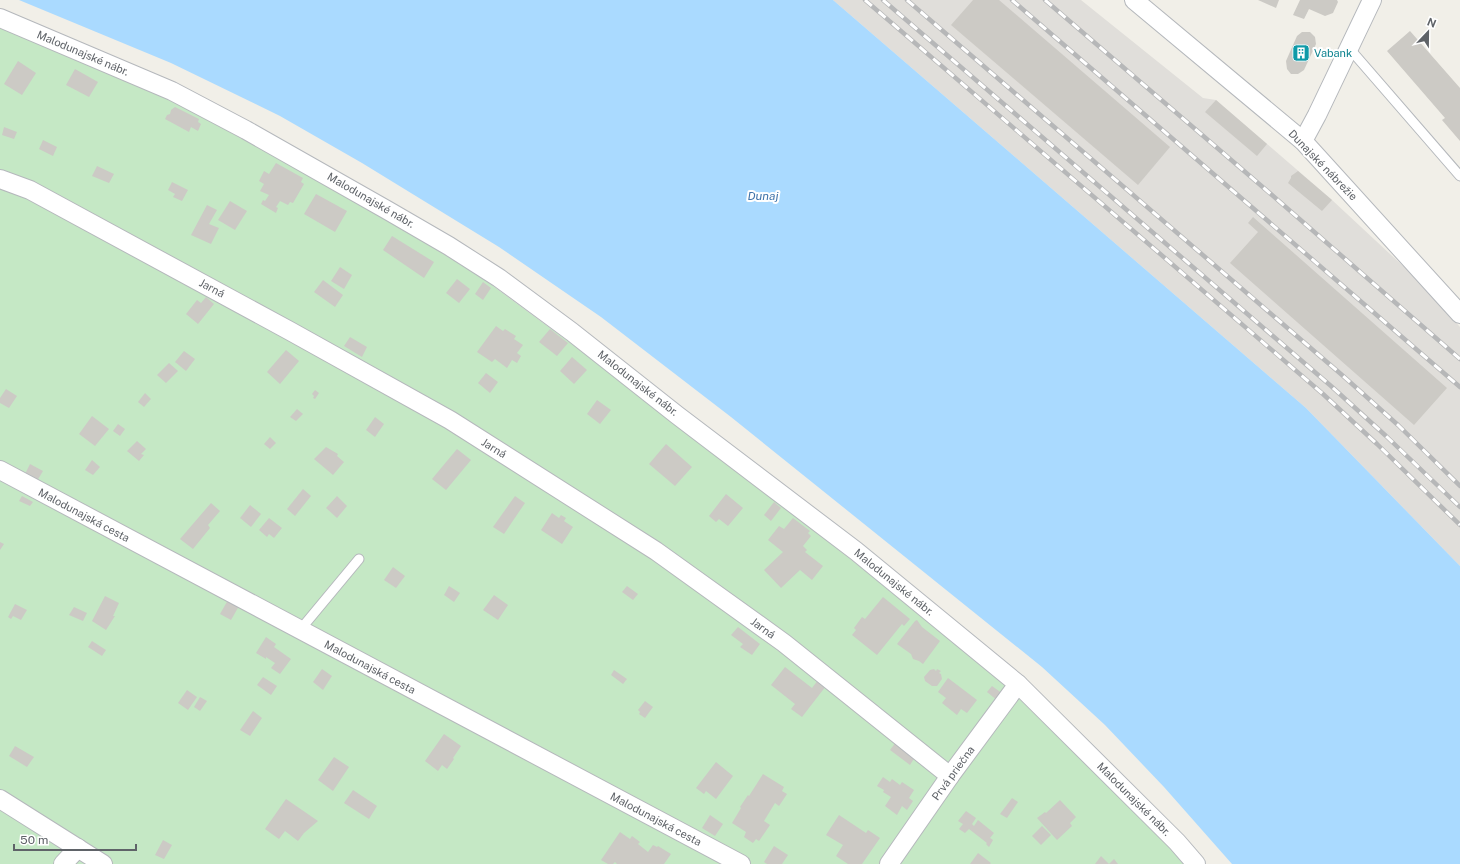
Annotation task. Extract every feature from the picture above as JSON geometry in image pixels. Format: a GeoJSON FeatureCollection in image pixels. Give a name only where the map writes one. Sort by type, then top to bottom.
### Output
{"type":"FeatureCollection","features":[{"type":"Feature","properties":{"kind":"street","name":"Dunajské nábrežie"},"geometry":{"type":"LineString","coordinates":[[1134,0],[1303,141],[1460,314]]}},
{"type":"Feature","properties":{"kind":"street"},"geometry":{"type":"LineString","coordinates":[[1303,141],[1372,0]]}},
{"type":"Feature","properties":{"kind":"street","name":"Malodunajské nábr."},"geometry":{"type":"LineString","coordinates":[[0,18],[172,91],[246,130],[387,210],[449,246],[499,278],[572,332],[677,415],[856,551],[1018,684],[1177,842],[1196,864]]}},
{"type":"Feature","properties":{"kind":"street","name":"Jarná"},"geometry":{"type":"LineString","coordinates":[[0,179],[30,190],[457,424],[656,551],[784,644],[950,776]]}},
{"type":"Feature","properties":{"kind":"street","name":"Malodunajská cesta"},"geometry":{"type":"LineString","coordinates":[[0,470],[741,864]]}},
{"type":"Feature","properties":{"kind":"street","name":"Prvá priečna"},"geometry":{"type":"LineString","coordinates":[[889,864],[950,776],[1018,684]]}},
{"type":"Feature","properties":{"kind":"street"},"geometry":{"type":"LineString","coordinates":[[0,799],[103,864]]}},
{"type":"Feature","properties":{"kind":"street"},"geometry":{"type":"LineString","coordinates":[[63,864],[78,848]]}},
{"type":"Feature","properties":{"kind":"lane"},"geometry":{"type":"LineString","coordinates":[[1349,48],[1460,176]]}},
{"type":"Feature","properties":{"kind":"lane"},"geometry":{"type":"LineString","coordinates":[[300,630],[358,559]]}},
{"type":"Feature","properties":{"kind":"shaded area"},"geometry":{"type":"Polygon","coordinates":[[[833,0],[1081,0],[1203,98],[1216,100],[1332,200],[1418,280],[1460,327],[1460,566],[1306,408],[833,0]]]}},
{"type":"Feature","properties":{"kind":"green space"},"geometry":{"type":"Polygon","coordinates":[[[0,25],[147,85],[321,177],[481,277],[672,418],[1015,689],[1186,864],[0,864],[0,25]]]}},
{"type":"Feature","properties":{"kind":"water","name":"Dunaj"},"geometry":{"type":"Polygon","coordinates":[[[19,0],[833,0],[1306,408],[1460,566],[1460,864],[1232,864],[1164,787],[1105,725],[1042,667],[731,417],[601,317],[499,247],[362,163],[280,116],[171,63],[19,0]]]}},
{"type":"Feature","properties":{"kind":"building"},"geometry":{"type":"Polygon","coordinates":[[[973,0],[999,0],[1170,147],[1138,185],[951,25],[973,0]]]}},
{"type":"Feature","properties":{"kind":"building"},"geometry":{"type":"Polygon","coordinates":[[[1258,0],[1279,0],[1276,8],[1258,0]]]}},
{"type":"Feature","properties":{"kind":"building"},"geometry":{"type":"Polygon","coordinates":[[[1300,0],[1337,0],[1338,2],[1333,13],[1325,16],[1309,9],[1304,19],[1293,15],[1300,0]]]}},
{"type":"Feature","properties":{"kind":"building"},"geometry":{"type":"Polygon","coordinates":[[[1410,31],[1460,88],[1460,141],[1442,120],[1445,118],[1387,51],[1410,31]]]}},
{"type":"Feature","properties":{"kind":"building","name":"Vabank"},"geometry":{"type":"Polygon","coordinates":[[[1302,32],[1310,32],[1315,37],[1316,44],[1304,70],[1298,74],[1291,74],[1287,69],[1286,61],[1297,36],[1302,32]]]}},
{"type":"Feature","properties":{"kind":"building"},"geometry":{"type":"Polygon","coordinates":[[[18,61],[36,73],[22,95],[4,84],[18,61]]]}},
{"type":"Feature","properties":{"kind":"building"},"geometry":{"type":"Polygon","coordinates":[[[75,69],[98,82],[89,97],[66,85],[75,69]]]}},
{"type":"Feature","properties":{"kind":"building"},"geometry":{"type":"Polygon","coordinates":[[[1216,100],[1267,144],[1257,156],[1205,112],[1216,100]]]}},
{"type":"Feature","properties":{"kind":"building"},"geometry":{"type":"Polygon","coordinates":[[[175,107],[199,119],[198,122],[201,124],[198,131],[191,127],[189,132],[165,119],[175,107]]]}},
{"type":"Feature","properties":{"kind":"building"},"geometry":{"type":"Polygon","coordinates":[[[4,127],[17,132],[14,139],[2,135],[4,127]]]}},
{"type":"Feature","properties":{"kind":"building"},"geometry":{"type":"Polygon","coordinates":[[[43,140],[57,147],[53,156],[39,149],[43,140]]]}},
{"type":"Feature","properties":{"kind":"building"},"geometry":{"type":"Polygon","coordinates":[[[276,163],[303,178],[301,182],[304,184],[293,203],[290,202],[288,205],[280,201],[276,207],[278,208],[276,213],[261,204],[269,195],[260,191],[264,184],[259,181],[264,171],[269,174],[276,163]]]}},
{"type":"Feature","properties":{"kind":"building"},"geometry":{"type":"Polygon","coordinates":[[[97,166],[114,174],[109,183],[92,176],[97,166]]]}},
{"type":"Feature","properties":{"kind":"building"},"geometry":{"type":"Polygon","coordinates":[[[1298,171],[1332,200],[1322,211],[1288,183],[1291,176],[1298,171]]]}},
{"type":"Feature","properties":{"kind":"building"},"geometry":{"type":"Polygon","coordinates":[[[172,182],[188,190],[182,201],[173,197],[175,194],[168,190],[172,182]]]}},
{"type":"Feature","properties":{"kind":"building"},"geometry":{"type":"Polygon","coordinates":[[[316,194],[347,211],[335,232],[304,214],[316,194]]]}},
{"type":"Feature","properties":{"kind":"building"},"geometry":{"type":"Polygon","coordinates":[[[230,201],[247,211],[235,230],[218,220],[230,201]]]}},
{"type":"Feature","properties":{"kind":"building"},"geometry":{"type":"Polygon","coordinates":[[[207,205],[217,210],[209,224],[219,228],[211,244],[191,235],[207,205]]]}},
{"type":"Feature","properties":{"kind":"building"},"geometry":{"type":"Polygon","coordinates":[[[1253,217],[1447,388],[1414,425],[1230,263],[1258,232],[1248,223],[1253,217]]]}},
{"type":"Feature","properties":{"kind":"building"},"geometry":{"type":"Polygon","coordinates":[[[392,236],[434,262],[424,278],[383,250],[392,236]]]}},
{"type":"Feature","properties":{"kind":"building"},"geometry":{"type":"Polygon","coordinates":[[[340,267],[352,275],[344,289],[331,281],[340,267]]]}},
{"type":"Feature","properties":{"kind":"building"},"geometry":{"type":"Polygon","coordinates":[[[457,279],[470,289],[459,303],[446,293],[457,279]]]}},
{"type":"Feature","properties":{"kind":"building"},"geometry":{"type":"Polygon","coordinates":[[[323,280],[343,295],[335,307],[314,292],[323,280]]]}},
{"type":"Feature","properties":{"kind":"building"},"geometry":{"type":"Polygon","coordinates":[[[483,282],[491,288],[483,300],[475,294],[483,282]]]}},
{"type":"Feature","properties":{"kind":"building"},"geometry":{"type":"Polygon","coordinates":[[[206,297],[214,304],[198,324],[186,314],[197,300],[201,303],[206,297]]]}},
{"type":"Feature","properties":{"kind":"building"},"geometry":{"type":"Polygon","coordinates":[[[496,326],[503,331],[505,329],[516,336],[514,339],[523,345],[517,353],[521,356],[517,363],[512,360],[507,368],[495,359],[492,362],[477,352],[496,326]]]}},
{"type":"Feature","properties":{"kind":"building"},"geometry":{"type":"Polygon","coordinates":[[[550,329],[568,343],[557,356],[539,342],[550,329]]]}},
{"type":"Feature","properties":{"kind":"building"},"geometry":{"type":"Polygon","coordinates":[[[350,337],[367,347],[362,357],[344,346],[350,337]]]}},
{"type":"Feature","properties":{"kind":"building"},"geometry":{"type":"Polygon","coordinates":[[[286,350],[299,361],[280,384],[267,372],[286,350]]]}},
{"type":"Feature","properties":{"kind":"building"},"geometry":{"type":"Polygon","coordinates":[[[184,351],[195,359],[186,371],[175,362],[184,351]]]}},
{"type":"Feature","properties":{"kind":"building"},"geometry":{"type":"Polygon","coordinates":[[[572,357],[587,370],[574,384],[560,371],[572,357]]]}},
{"type":"Feature","properties":{"kind":"building"},"geometry":{"type":"Polygon","coordinates":[[[169,363],[178,371],[166,383],[157,375],[169,363]]]}},
{"type":"Feature","properties":{"kind":"building"},"geometry":{"type":"Polygon","coordinates":[[[486,373],[498,382],[490,393],[478,383],[486,373]]]}},
{"type":"Feature","properties":{"kind":"building"},"geometry":{"type":"Polygon","coordinates":[[[6,389],[17,396],[9,408],[0,403],[0,398],[6,389]]]}},
{"type":"Feature","properties":{"kind":"building"},"geometry":{"type":"Polygon","coordinates":[[[315,390],[319,393],[315,399],[313,398],[314,396],[312,394],[315,390]]]}},
{"type":"Feature","properties":{"kind":"building"},"geometry":{"type":"Polygon","coordinates":[[[145,393],[151,399],[144,407],[138,402],[145,393]]]}},
{"type":"Feature","properties":{"kind":"building"},"geometry":{"type":"Polygon","coordinates":[[[597,400],[611,410],[600,424],[587,414],[597,400]]]}},
{"type":"Feature","properties":{"kind":"building"},"geometry":{"type":"Polygon","coordinates":[[[297,409],[303,414],[296,421],[290,417],[297,409]]]}},
{"type":"Feature","properties":{"kind":"building"},"geometry":{"type":"Polygon","coordinates":[[[92,416],[109,429],[95,446],[79,434],[92,416]]]}},
{"type":"Feature","properties":{"kind":"building"},"geometry":{"type":"Polygon","coordinates":[[[375,417],[384,424],[375,437],[366,430],[375,417]]]}},
{"type":"Feature","properties":{"kind":"building"},"geometry":{"type":"Polygon","coordinates":[[[118,424],[125,429],[120,436],[113,431],[118,424]]]}},
{"type":"Feature","properties":{"kind":"building"},"geometry":{"type":"Polygon","coordinates":[[[270,437],[276,443],[270,449],[264,444],[270,437]]]}},
{"type":"Feature","properties":{"kind":"building"},"geometry":{"type":"Polygon","coordinates":[[[137,441],[146,449],[141,454],[144,455],[139,461],[127,451],[137,441]]]}},
{"type":"Feature","properties":{"kind":"building"},"geometry":{"type":"Polygon","coordinates":[[[666,444],[692,467],[675,486],[649,464],[666,444]]]}},
{"type":"Feature","properties":{"kind":"building"},"geometry":{"type":"Polygon","coordinates":[[[326,447],[338,454],[337,456],[344,462],[333,475],[314,459],[326,447]]]}},
{"type":"Feature","properties":{"kind":"building"},"geometry":{"type":"Polygon","coordinates":[[[457,449],[471,460],[446,490],[432,479],[457,449]]]}},
{"type":"Feature","properties":{"kind":"building"},"geometry":{"type":"Polygon","coordinates":[[[92,460],[100,467],[93,475],[85,470],[92,460]]]}},
{"type":"Feature","properties":{"kind":"building"},"geometry":{"type":"Polygon","coordinates":[[[30,464],[43,471],[37,481],[25,474],[30,464]]]}},
{"type":"Feature","properties":{"kind":"building"},"geometry":{"type":"Polygon","coordinates":[[[303,489],[311,496],[295,516],[287,509],[303,489]]]}},
{"type":"Feature","properties":{"kind":"building"},"geometry":{"type":"Polygon","coordinates":[[[726,494],[743,508],[728,526],[719,519],[716,522],[709,516],[726,494]]]}},
{"type":"Feature","properties":{"kind":"building"},"geometry":{"type":"Polygon","coordinates":[[[22,496],[33,502],[30,506],[19,501],[22,496]]]}},
{"type":"Feature","properties":{"kind":"building"},"geometry":{"type":"Polygon","coordinates":[[[337,496],[347,506],[337,518],[326,508],[337,496]]]}},
{"type":"Feature","properties":{"kind":"building"},"geometry":{"type":"Polygon","coordinates":[[[515,496],[525,503],[504,534],[493,527],[515,496]]]}},
{"type":"Feature","properties":{"kind":"building"},"geometry":{"type":"Polygon","coordinates":[[[774,502],[781,508],[771,521],[764,515],[774,502]]]}},
{"type":"Feature","properties":{"kind":"building"},"geometry":{"type":"Polygon","coordinates":[[[211,503],[220,511],[208,525],[210,528],[193,549],[180,539],[211,503]]]}},
{"type":"Feature","properties":{"kind":"building"},"geometry":{"type":"Polygon","coordinates":[[[250,505],[261,514],[251,527],[240,518],[250,505]]]}},
{"type":"Feature","properties":{"kind":"building"},"geometry":{"type":"Polygon","coordinates":[[[552,513],[559,518],[561,515],[566,518],[564,521],[573,527],[562,544],[541,530],[552,513]]]}},
{"type":"Feature","properties":{"kind":"building"},"geometry":{"type":"Polygon","coordinates":[[[269,518],[282,528],[274,538],[269,534],[267,537],[259,530],[269,518]]]}},
{"type":"Feature","properties":{"kind":"building"},"geometry":{"type":"Polygon","coordinates":[[[793,518],[810,531],[808,533],[811,536],[803,546],[807,550],[805,552],[823,566],[812,580],[800,570],[781,588],[764,570],[783,552],[768,540],[779,526],[784,529],[793,518]]]}},
{"type":"Feature","properties":{"kind":"building"},"geometry":{"type":"Polygon","coordinates":[[[0,542],[4,544],[0,550],[0,542]]]}},
{"type":"Feature","properties":{"kind":"building"},"geometry":{"type":"Polygon","coordinates":[[[393,567],[405,576],[396,588],[384,580],[393,567]]]}},
{"type":"Feature","properties":{"kind":"building"},"geometry":{"type":"Polygon","coordinates":[[[449,586],[460,593],[454,602],[444,595],[449,586]]]}},
{"type":"Feature","properties":{"kind":"building"},"geometry":{"type":"Polygon","coordinates":[[[627,586],[638,594],[633,600],[622,592],[627,586]]]}},
{"type":"Feature","properties":{"kind":"building"},"geometry":{"type":"Polygon","coordinates":[[[494,595],[508,605],[498,620],[483,610],[494,595]]]}},
{"type":"Feature","properties":{"kind":"building"},"geometry":{"type":"Polygon","coordinates":[[[105,596],[119,603],[113,616],[115,616],[106,630],[92,621],[105,596]]]}},
{"type":"Feature","properties":{"kind":"building"},"geometry":{"type":"Polygon","coordinates":[[[883,597],[910,619],[904,626],[902,624],[877,655],[852,635],[856,630],[854,628],[862,617],[865,619],[883,597]]]}},
{"type":"Feature","properties":{"kind":"building"},"geometry":{"type":"Polygon","coordinates":[[[228,600],[239,606],[231,620],[220,614],[228,600]]]}},
{"type":"Feature","properties":{"kind":"building"},"geometry":{"type":"Polygon","coordinates":[[[15,604],[27,610],[21,620],[13,616],[11,619],[8,617],[15,604]]]}},
{"type":"Feature","properties":{"kind":"building"},"geometry":{"type":"Polygon","coordinates":[[[74,607],[87,613],[83,621],[69,615],[74,607]]]}},
{"type":"Feature","properties":{"kind":"building"},"geometry":{"type":"Polygon","coordinates":[[[917,620],[922,627],[940,641],[923,664],[913,659],[911,654],[897,644],[917,620]]]}},
{"type":"Feature","properties":{"kind":"building"},"geometry":{"type":"Polygon","coordinates":[[[738,627],[760,644],[752,655],[740,647],[743,644],[731,635],[738,627]]]}},
{"type":"Feature","properties":{"kind":"building"},"geometry":{"type":"Polygon","coordinates":[[[266,637],[276,644],[274,647],[291,659],[280,674],[271,668],[275,663],[256,653],[266,637]]]}},
{"type":"Feature","properties":{"kind":"building"},"geometry":{"type":"Polygon","coordinates":[[[92,641],[106,650],[102,656],[88,647],[92,641]]]}},
{"type":"Feature","properties":{"kind":"building"},"geometry":{"type":"Polygon","coordinates":[[[785,667],[812,688],[818,680],[826,686],[802,717],[791,709],[795,704],[771,685],[785,667]]]}},
{"type":"Feature","properties":{"kind":"building"},"geometry":{"type":"Polygon","coordinates":[[[322,669],[332,676],[323,690],[313,682],[322,669]]]}},
{"type":"Feature","properties":{"kind":"building"},"geometry":{"type":"Polygon","coordinates":[[[934,669],[936,671],[937,669],[941,671],[939,673],[941,674],[942,679],[937,686],[932,686],[925,681],[924,677],[930,670],[934,669]]]}},
{"type":"Feature","properties":{"kind":"building"},"geometry":{"type":"Polygon","coordinates":[[[614,670],[627,679],[623,684],[611,675],[614,670]]]}},
{"type":"Feature","properties":{"kind":"building"},"geometry":{"type":"Polygon","coordinates":[[[263,677],[277,686],[271,695],[257,685],[263,677]]]}},
{"type":"Feature","properties":{"kind":"building"},"geometry":{"type":"Polygon","coordinates":[[[948,678],[977,700],[967,713],[961,709],[957,715],[942,703],[946,698],[938,692],[948,678]]]}},
{"type":"Feature","properties":{"kind":"building"},"geometry":{"type":"Polygon","coordinates":[[[992,686],[1003,694],[998,701],[987,692],[992,686]]]}},
{"type":"Feature","properties":{"kind":"building"},"geometry":{"type":"Polygon","coordinates":[[[187,690],[197,697],[188,710],[178,703],[187,690]]]}},
{"type":"Feature","properties":{"kind":"building"},"geometry":{"type":"Polygon","coordinates":[[[200,697],[207,701],[200,711],[194,707],[200,697]]]}},
{"type":"Feature","properties":{"kind":"building"},"geometry":{"type":"Polygon","coordinates":[[[645,701],[653,707],[645,718],[639,714],[640,712],[638,710],[645,701]]]}},
{"type":"Feature","properties":{"kind":"building"},"geometry":{"type":"Polygon","coordinates":[[[253,711],[262,718],[250,736],[240,730],[253,711]]]}},
{"type":"Feature","properties":{"kind":"building"},"geometry":{"type":"Polygon","coordinates":[[[444,734],[461,746],[447,769],[442,765],[438,771],[425,761],[444,734]]]}},
{"type":"Feature","properties":{"kind":"building"},"geometry":{"type":"Polygon","coordinates":[[[896,742],[915,757],[910,765],[890,750],[896,742]]]}},
{"type":"Feature","properties":{"kind":"building"},"geometry":{"type":"Polygon","coordinates":[[[15,746],[34,757],[27,767],[9,756],[15,746]]]}},
{"type":"Feature","properties":{"kind":"building"},"geometry":{"type":"Polygon","coordinates":[[[334,757],[349,767],[333,791],[318,780],[334,757]]]}},
{"type":"Feature","properties":{"kind":"building"},"geometry":{"type":"Polygon","coordinates":[[[716,762],[733,776],[716,799],[706,791],[704,794],[696,788],[716,762]]]}},
{"type":"Feature","properties":{"kind":"building"},"geometry":{"type":"Polygon","coordinates":[[[763,774],[784,787],[782,791],[787,794],[779,806],[775,803],[764,821],[770,825],[759,841],[756,839],[753,843],[744,837],[746,832],[732,823],[741,808],[740,807],[763,774]]]}},
{"type":"Feature","properties":{"kind":"building"},"geometry":{"type":"Polygon","coordinates":[[[883,777],[890,782],[892,779],[900,785],[902,782],[914,790],[909,798],[913,801],[907,810],[902,806],[897,815],[885,806],[891,797],[877,786],[883,777]]]}},
{"type":"Feature","properties":{"kind":"building"},"geometry":{"type":"Polygon","coordinates":[[[353,790],[377,806],[369,819],[344,803],[353,790]]]}},
{"type":"Feature","properties":{"kind":"building"},"geometry":{"type":"Polygon","coordinates":[[[1012,798],[1018,802],[1007,818],[1000,814],[1012,798]]]}},
{"type":"Feature","properties":{"kind":"building"},"geometry":{"type":"Polygon","coordinates":[[[286,799],[318,821],[304,833],[298,841],[285,831],[279,839],[265,829],[286,799]]]}},
{"type":"Feature","properties":{"kind":"building"},"geometry":{"type":"Polygon","coordinates":[[[1060,800],[1076,817],[1070,823],[1072,826],[1057,840],[1037,818],[1045,812],[1046,813],[1060,800]]]}},
{"type":"Feature","properties":{"kind":"building"},"geometry":{"type":"Polygon","coordinates":[[[966,811],[976,818],[972,824],[974,826],[978,820],[994,833],[990,838],[993,840],[989,847],[986,844],[987,843],[969,829],[965,833],[959,829],[963,824],[958,821],[966,811]]]}},
{"type":"Feature","properties":{"kind":"building"},"geometry":{"type":"Polygon","coordinates":[[[710,815],[723,824],[715,836],[702,828],[710,815]]]}},
{"type":"Feature","properties":{"kind":"building"},"geometry":{"type":"Polygon","coordinates":[[[839,815],[866,833],[868,830],[880,838],[862,864],[848,864],[836,856],[843,845],[826,835],[839,815]]]}},
{"type":"Feature","properties":{"kind":"building"},"geometry":{"type":"Polygon","coordinates":[[[1042,826],[1051,835],[1041,845],[1032,836],[1042,826]]]}},
{"type":"Feature","properties":{"kind":"building"},"geometry":{"type":"Polygon","coordinates":[[[620,832],[630,839],[632,836],[640,842],[638,844],[648,852],[653,845],[658,846],[671,854],[664,864],[617,864],[615,862],[613,864],[608,864],[601,860],[620,832]]]}},
{"type":"Feature","properties":{"kind":"building"},"geometry":{"type":"Polygon","coordinates":[[[163,840],[172,845],[164,859],[155,855],[163,840]]]}},
{"type":"Feature","properties":{"kind":"building"},"geometry":{"type":"Polygon","coordinates":[[[774,846],[788,855],[782,864],[767,864],[764,862],[774,846]]]}},
{"type":"Feature","properties":{"kind":"building"},"geometry":{"type":"Polygon","coordinates":[[[978,853],[991,863],[970,864],[978,853]]]}},
{"type":"Feature","properties":{"kind":"building"},"geometry":{"type":"Polygon","coordinates":[[[1101,856],[1109,864],[1095,864],[1101,856]]]}},
{"type":"Feature","properties":{"kind":"building"},"geometry":{"type":"Polygon","coordinates":[[[1114,859],[1118,864],[1109,864],[1114,859]]]}},
{"type":"Feature","properties":{"kind":"railway"},"geometry":{"type":"LineString","coordinates":[[865,0],[1323,394],[1460,525]]}},
{"type":"Feature","properties":{"kind":"railway"},"geometry":{"type":"LineString","coordinates":[[883,0],[1331,386],[1460,507]]}},
{"type":"Feature","properties":{"kind":"railway"},"geometry":{"type":"LineString","coordinates":[[907,0],[1342,375],[1398,425],[1460,486]]}},
{"type":"Feature","properties":{"kind":"railway"},"geometry":{"type":"LineString","coordinates":[[1012,0],[1460,387]]}},
{"type":"Feature","properties":{"kind":"railway"},"geometry":{"type":"LineString","coordinates":[[1045,0],[1460,359]]}},
{"type":"Feature","properties":{"kind":"place","name":"Vabank"},"geometry":{"type":"Point","coordinates":[1301,53]}}]}
